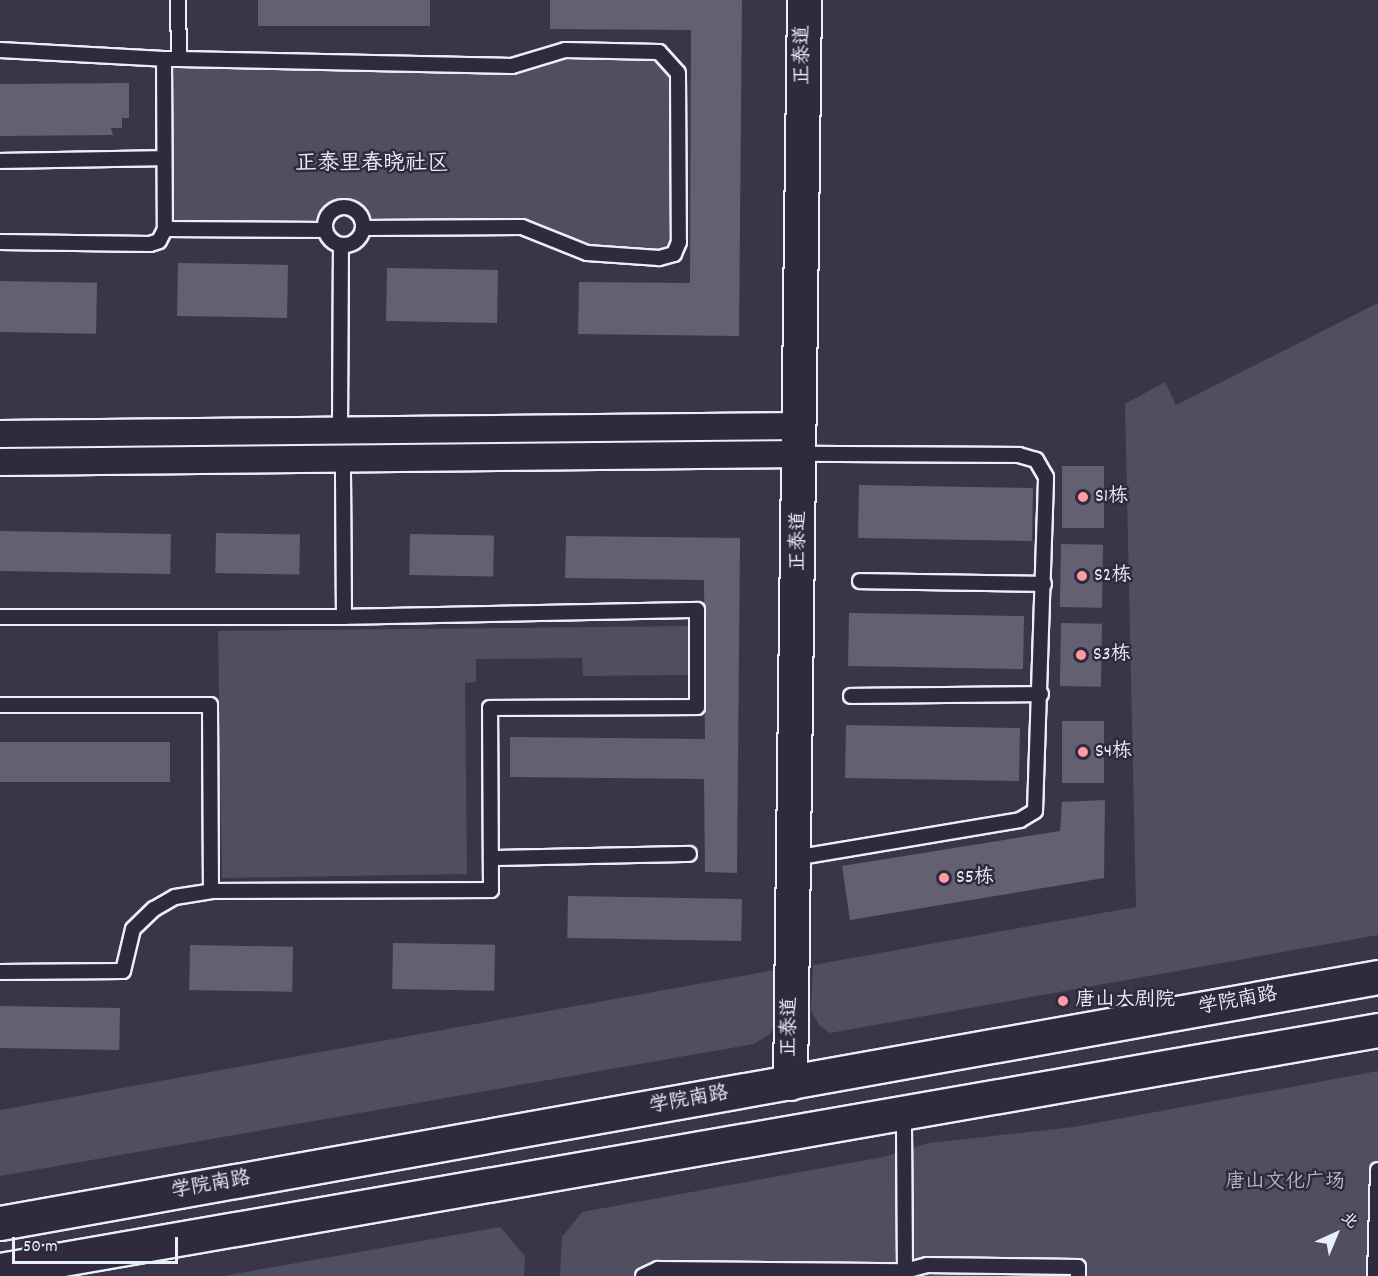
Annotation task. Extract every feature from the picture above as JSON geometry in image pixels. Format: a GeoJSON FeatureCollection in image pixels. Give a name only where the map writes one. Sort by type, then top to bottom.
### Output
{"type":"FeatureCollection","features":[{"type":"Feature","properties":{"kind":"main road","name":"正泰道"},"geometry":{"type":"LineString","coordinates":[[790,1083],[801,440],[804,0]]}},
{"type":"Feature","properties":{"kind":"main road","name":"学院南路"},"geometry":{"type":"LineString","coordinates":[[0,1223],[1378,977]]}},
{"type":"Feature","properties":{"kind":"main road"},"geometry":{"type":"LineString","coordinates":[[0,1270],[1378,1030]]}},
{"type":"Feature","properties":{"kind":"street"},"geometry":{"type":"LineString","coordinates":[[0,434],[340,430],[801,440]]}},
{"type":"Feature","properties":{"kind":"street"},"geometry":{"type":"LineString","coordinates":[[0,462],[343,459],[801,440]]}},
{"type":"Feature","properties":{"kind":"lane"},"geometry":{"type":"LineString","coordinates":[[0,242],[150,244],[159,241],[165,229],[164,158],[178,0]]}},
{"type":"Feature","properties":{"kind":"lane"},"geometry":{"type":"LineString","coordinates":[[0,50],[172,59],[512,66],[565,50],[659,52],[678,73],[679,242],[674,254],[659,258],[587,253],[522,227],[364,228]]}},
{"type":"Feature","properties":{"kind":"lane"},"geometry":{"type":"LineString","coordinates":[[0,161],[164,158]]}},
{"type":"Feature","properties":{"kind":"lane"},"geometry":{"type":"LineString","coordinates":[[325,230],[329,214],[339,207],[357,211],[364,228]]}},
{"type":"Feature","properties":{"kind":"lane"},"geometry":{"type":"LineString","coordinates":[[340,245],[353,243],[364,228]]}},
{"type":"Feature","properties":{"kind":"lane"},"geometry":{"type":"LineString","coordinates":[[165,229],[325,230],[340,245],[340,430]]}},
{"type":"Feature","properties":{"kind":"lane"},"geometry":{"type":"LineString","coordinates":[[794,858],[1020,820],[1035,811],[1041,694],[1046,477],[1035,460],[1019,455],[801,440]]}},
{"type":"Feature","properties":{"kind":"lane"},"geometry":{"type":"LineString","coordinates":[[343,459],[344,617]]}},
{"type":"Feature","properties":{"kind":"lane"},"geometry":{"type":"LineString","coordinates":[[860,580],[1044,584]]}},
{"type":"Feature","properties":{"kind":"lane"},"geometry":{"type":"LineString","coordinates":[[0,617],[344,617],[697,610],[698,707],[490,708],[491,890],[211,891],[175,897],[153,909],[133,929],[123,970],[0,972]]}},
{"type":"Feature","properties":{"kind":"lane"},"geometry":{"type":"LineString","coordinates":[[851,696],[1041,694]]}},
{"type":"Feature","properties":{"kind":"lane"},"geometry":{"type":"LineString","coordinates":[[0,705],[210,705],[211,891]]}},
{"type":"Feature","properties":{"kind":"lane"},"geometry":{"type":"LineString","coordinates":[[491,858],[689,854]]}},
{"type":"Feature","properties":{"kind":"lane"},"geometry":{"type":"LineString","coordinates":[[904,1111],[905,1271]]}},
{"type":"Feature","properties":{"kind":"lane"},"geometry":{"type":"LineString","coordinates":[[1375,1276],[1378,1170]]}},
{"type":"Feature","properties":{"kind":"lane"},"geometry":{"type":"LineString","coordinates":[[643,1276],[658,1269],[762,1273],[905,1271],[927,1265],[1078,1267],[1078,1276]]}},
{"type":"Feature","properties":{"kind":"green space"},"geometry":{"type":"Polygon","coordinates":[[[568,53],[658,57],[672,75],[669,248],[658,253],[588,248],[524,222],[368,223],[360,206],[344,202],[328,209],[321,226],[170,225],[169,64],[514,72],[568,53]]]}},
{"type":"Feature","properties":{"kind":"green space"},"geometry":{"type":"Polygon","coordinates":[[[1378,303],[1378,935],[830,1033],[820,1026],[811,1011],[813,965],[1136,907],[1125,404],[1165,382],[1176,405],[1378,303]]]}},
{"type":"Feature","properties":{"kind":"green space"},"geometry":{"type":"Polygon","coordinates":[[[688,626],[689,675],[583,676],[582,658],[476,659],[476,682],[465,683],[467,874],[222,878],[218,631],[688,626]]]}},
{"type":"Feature","properties":{"kind":"green space"},"geometry":{"type":"Polygon","coordinates":[[[775,970],[778,1019],[770,1034],[754,1044],[0,1176],[0,1110],[775,970]]]}},
{"type":"Feature","properties":{"kind":"green space","name":"唐山文化广场"},"geometry":{"type":"Polygon","coordinates":[[[1378,1071],[1378,1276],[560,1276],[562,1237],[582,1212],[883,1157],[929,1143],[1074,1127],[1378,1071]]]}},
{"type":"Feature","properties":{"kind":"green space"},"geometry":{"type":"Polygon","coordinates":[[[500,1227],[525,1256],[524,1276],[223,1276],[500,1227]]]}},
{"type":"Feature","properties":{"kind":"building"},"geometry":{"type":"Polygon","coordinates":[[[258,0],[430,0],[430,26],[258,26],[258,0]]]}},
{"type":"Feature","properties":{"kind":"building"},"geometry":{"type":"Polygon","coordinates":[[[550,0],[742,0],[739,336],[578,334],[579,282],[690,283],[691,30],[550,29],[550,0]]]}},
{"type":"Feature","properties":{"kind":"building"},"geometry":{"type":"Polygon","coordinates":[[[129,83],[129,118],[122,118],[122,128],[111,128],[113,135],[0,136],[0,84],[129,83]]]}},
{"type":"Feature","properties":{"kind":"building"},"geometry":{"type":"Polygon","coordinates":[[[178,263],[288,265],[287,318],[177,316],[178,263]]]}},
{"type":"Feature","properties":{"kind":"building"},"geometry":{"type":"Polygon","coordinates":[[[387,268],[498,270],[497,323],[386,321],[387,268]]]}},
{"type":"Feature","properties":{"kind":"building"},"geometry":{"type":"Polygon","coordinates":[[[0,281],[97,283],[96,334],[0,332],[0,281]]]}},
{"type":"Feature","properties":{"kind":"building","name":"S1栋"},"geometry":{"type":"Polygon","coordinates":[[[1062,466],[1104,466],[1104,528],[1062,528],[1062,466]]]}},
{"type":"Feature","properties":{"kind":"building"},"geometry":{"type":"Polygon","coordinates":[[[859,485],[1033,488],[1032,541],[858,538],[859,485]]]}},
{"type":"Feature","properties":{"kind":"building"},"geometry":{"type":"Polygon","coordinates":[[[0,531],[171,534],[170,574],[0,571],[0,531]]]}},
{"type":"Feature","properties":{"kind":"building"},"geometry":{"type":"Polygon","coordinates":[[[216,533],[300,534],[299,574],[215,573],[216,533]]]}},
{"type":"Feature","properties":{"kind":"building"},"geometry":{"type":"Polygon","coordinates":[[[410,534],[494,535],[493,576],[409,575],[410,534]]]}},
{"type":"Feature","properties":{"kind":"building"},"geometry":{"type":"Polygon","coordinates":[[[566,536],[740,538],[737,873],[705,872],[704,779],[510,777],[510,737],[705,739],[704,580],[565,578],[566,536]]]}},
{"type":"Feature","properties":{"kind":"building","name":"S2栋"},"geometry":{"type":"Polygon","coordinates":[[[1061,544],[1103,545],[1102,608],[1060,607],[1061,544]]]}},
{"type":"Feature","properties":{"kind":"building"},"geometry":{"type":"Polygon","coordinates":[[[849,613],[1024,616],[1023,669],[848,666],[849,613]]]}},
{"type":"Feature","properties":{"kind":"building","name":"S3栋"},"geometry":{"type":"Polygon","coordinates":[[[1061,623],[1102,624],[1101,687],[1060,686],[1061,623]]]}},
{"type":"Feature","properties":{"kind":"building","name":"S4栋"},"geometry":{"type":"Polygon","coordinates":[[[1062,721],[1104,721],[1104,783],[1062,783],[1062,721]]]}},
{"type":"Feature","properties":{"kind":"building"},"geometry":{"type":"Polygon","coordinates":[[[846,725],[1020,728],[1019,781],[845,778],[846,725]]]}},
{"type":"Feature","properties":{"kind":"building"},"geometry":{"type":"Polygon","coordinates":[[[0,742],[170,742],[170,782],[0,782],[0,742]]]}},
{"type":"Feature","properties":{"kind":"building","name":"S5栋"},"geometry":{"type":"Polygon","coordinates":[[[1105,800],[1104,878],[850,920],[842,866],[1060,831],[1062,802],[1105,800]]]}},
{"type":"Feature","properties":{"kind":"building"},"geometry":{"type":"Polygon","coordinates":[[[568,896],[742,899],[741,941],[567,938],[568,896]]]}},
{"type":"Feature","properties":{"kind":"building"},"geometry":{"type":"Polygon","coordinates":[[[393,943],[495,945],[494,991],[392,989],[393,943]]]}},
{"type":"Feature","properties":{"kind":"building"},"geometry":{"type":"Polygon","coordinates":[[[190,945],[293,947],[292,992],[189,990],[190,945]]]}},
{"type":"Feature","properties":{"kind":"building"},"geometry":{"type":"Polygon","coordinates":[[[0,1006],[120,1008],[119,1050],[0,1048],[0,1006]]]}},
{"type":"Feature","properties":{"kind":"place","name":"S1栋"},"geometry":{"type":"Point","coordinates":[1083,497]}},
{"type":"Feature","properties":{"kind":"place","name":"S2栋"},"geometry":{"type":"Point","coordinates":[1082,576]}},
{"type":"Feature","properties":{"kind":"place","name":"S3栋"},"geometry":{"type":"Point","coordinates":[1081,655]}},
{"type":"Feature","properties":{"kind":"place","name":"S4栋"},"geometry":{"type":"Point","coordinates":[1083,752]}},
{"type":"Feature","properties":{"kind":"place","name":"S5栋"},"geometry":{"type":"Point","coordinates":[944,878]}},
{"type":"Feature","properties":{"kind":"place","name":"唐山大剧院"},"geometry":{"type":"Point","coordinates":[1063,1001]}},
{"type":"Feature","properties":{"kind":"district","name":"正泰里春晓社区"},"geometry":{"type":"Point","coordinates":[372,165]}}]}
